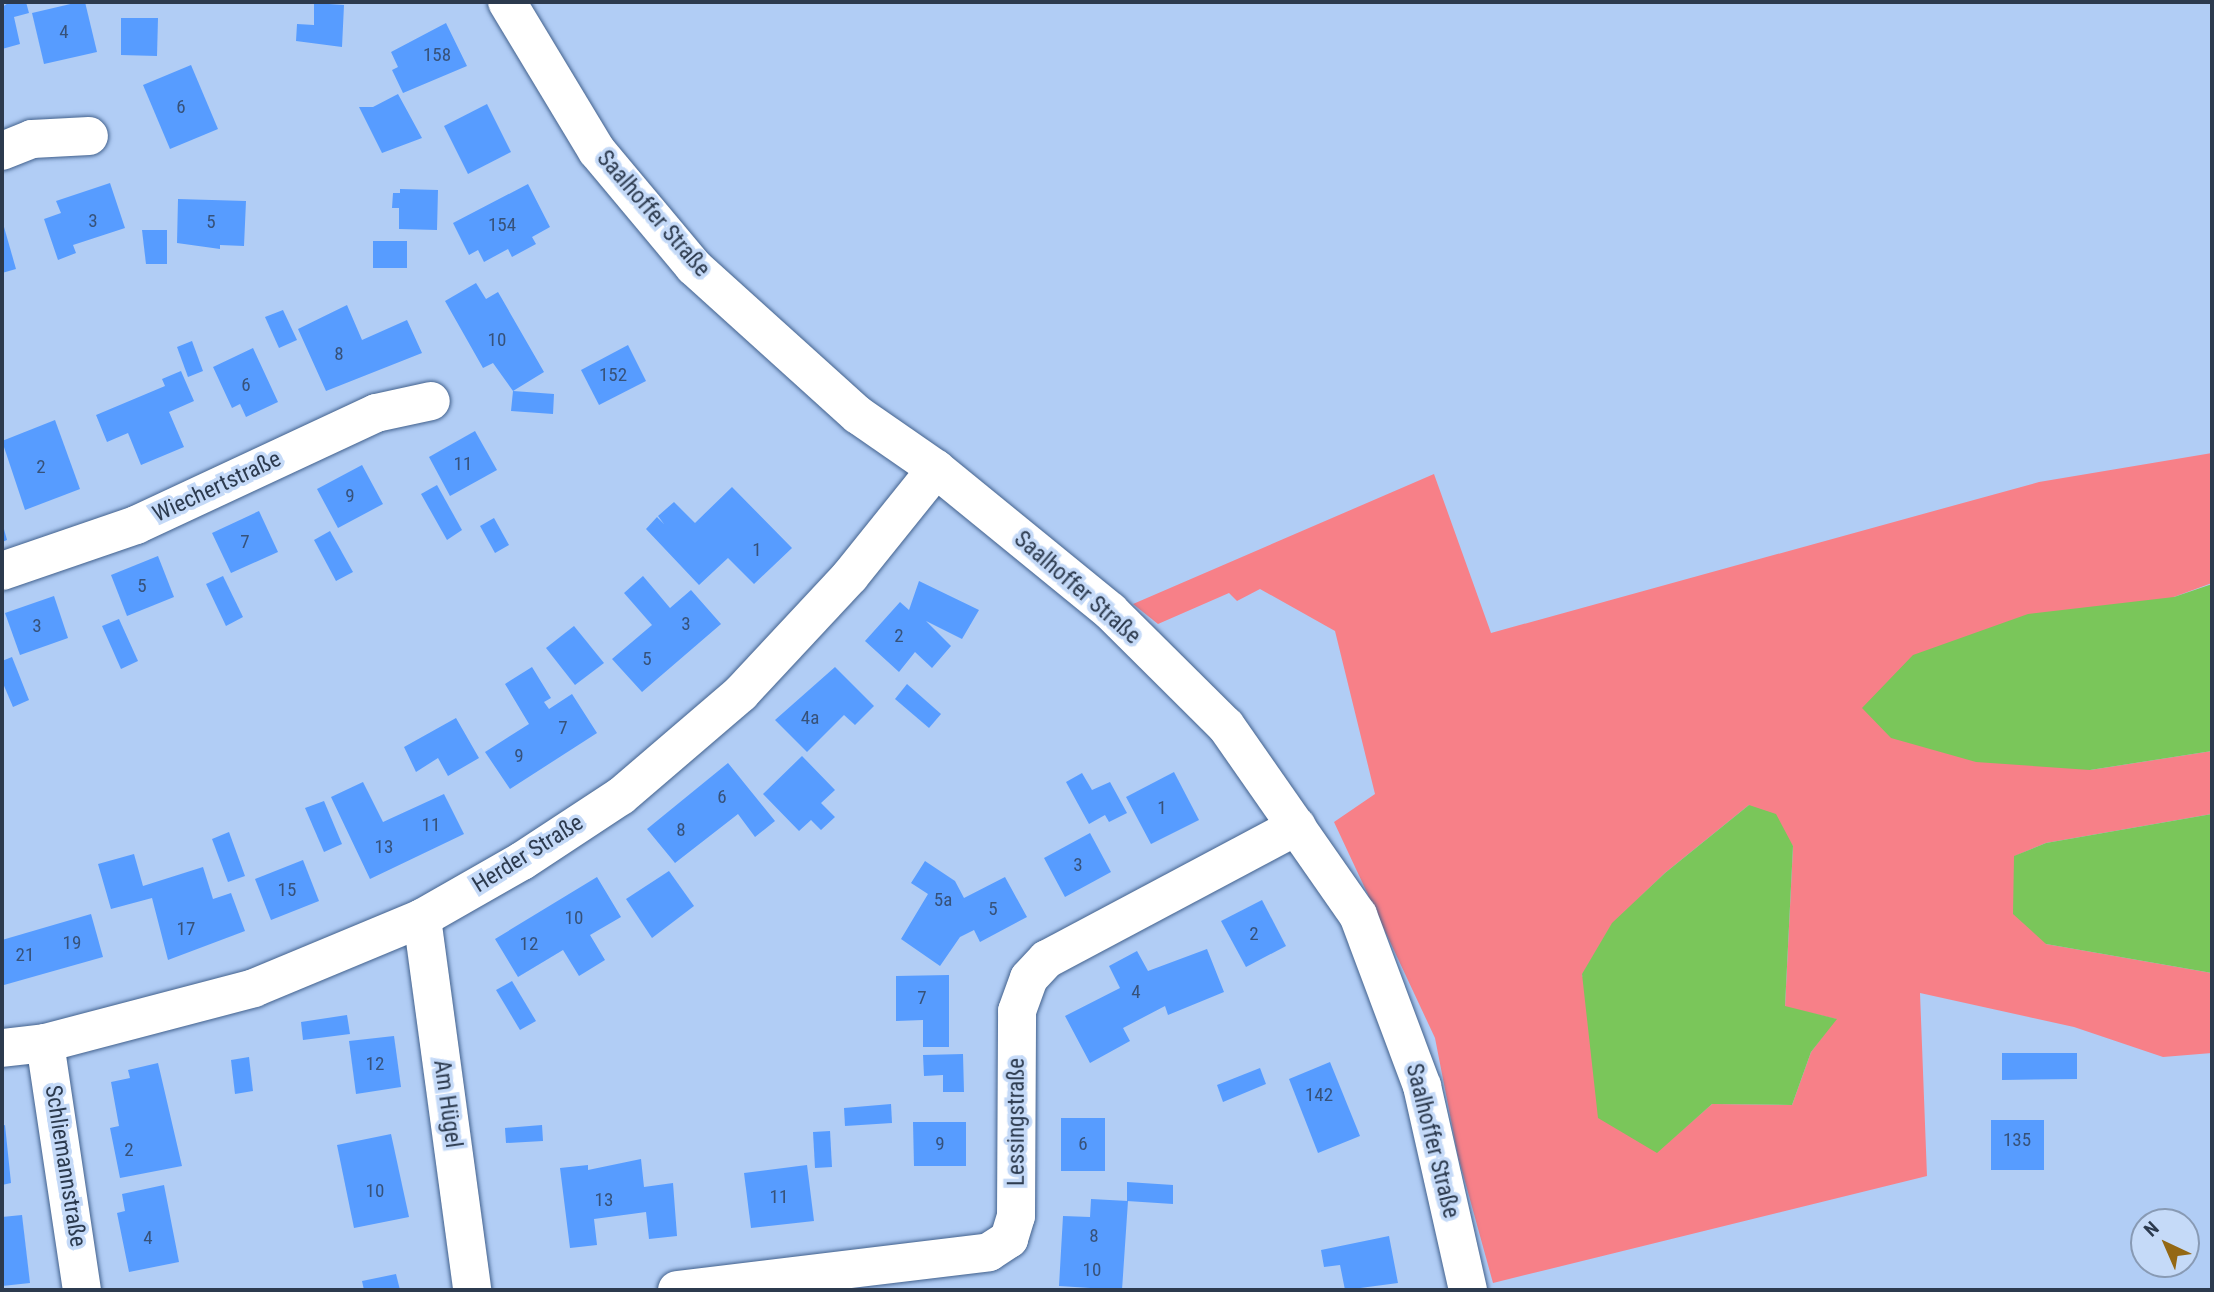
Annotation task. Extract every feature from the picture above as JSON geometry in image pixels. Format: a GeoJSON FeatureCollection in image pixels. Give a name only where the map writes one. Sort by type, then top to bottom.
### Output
{"type":"FeatureCollection","features":[{"type":"Feature","properties":{"kind":"street","name":"Saalhoffer Straße"},"geometry":{"type":"LineString","coordinates":[[507,2],[597,151],[694,267],[858,415],[936,469],[1110,611],[1226,726],[1358,915],[1422,1086],[1468,1290]]}},
{"type":"Feature","properties":{"kind":"street"},"geometry":{"type":"LineString","coordinates":[[2,151],[32,139],[89,136]]}},
{"type":"Feature","properties":{"kind":"street","name":"Wiechertstraße"},"geometry":{"type":"LineString","coordinates":[[2,571],[136,525],[376,413],[431,401]]}},
{"type":"Feature","properties":{"kind":"street","name":"Herder Straße"},"geometry":{"type":"LineString","coordinates":[[2,1048],[45,1043],[254,988],[422,918],[522,861],[621,796],[741,693],[850,576],[936,469]]}},
{"type":"Feature","properties":{"kind":"street","name":"Lessingstraße"},"geometry":{"type":"LineString","coordinates":[[677,1290],[869,1280],[989,1252],[1009,1240],[1016,1216],[1017,1011],[1029,978],[1047,959],[1297,826]]}},
{"type":"Feature","properties":{"kind":"street","name":"Am Hügel"},"geometry":{"type":"LineString","coordinates":[[422,918],[472,1290]]}},
{"type":"Feature","properties":{"kind":"street","name":"Schliemannstraße"},"geometry":{"type":"LineString","coordinates":[[45,1043],[82,1290]]}},
{"type":"Feature","properties":{"kind":"shaded area"},"geometry":{"type":"Polygon","coordinates":[[[2212,453],[2212,583],[2174,597],[2090,770],[2212,751],[2212,814],[2046,843],[2015,856],[2046,944],[2212,973],[2212,1053],[2163,1057],[2074,1027],[1920,993],[1927,1176],[1493,1283],[1458,1156],[1435,1038],[1334,822],[1375,794],[1335,631],[1260,589],[1237,601],[1229,593],[1158,624],[1133,604],[1434,474],[1491,633],[2039,482],[2212,453]],[[1749,805],[1665,873],[1612,924],[1582,975],[1657,1152],[1712,1104],[1792,1105],[1811,1052],[1836,1019],[1785,1007],[1793,846],[1749,805]]]}},
{"type":"Feature","properties":{"kind":"shaded area"},"geometry":{"type":"Polygon","coordinates":[[[2212,584],[2212,751],[2090,770],[1976,762],[1891,738],[1862,708],[1913,655],[2028,614],[2174,597],[2212,584]]]}},
{"type":"Feature","properties":{"kind":"shaded area"},"geometry":{"type":"Polygon","coordinates":[[[1749,805],[1776,814],[1793,846],[1785,1006],[1837,1019],[1811,1052],[1792,1105],[1712,1104],[1657,1153],[1598,1118],[1582,974],[1612,923],[1665,873],[1749,805]]]}},
{"type":"Feature","properties":{"kind":"shaded area"},"geometry":{"type":"Polygon","coordinates":[[[2212,814],[2212,973],[2046,944],[2013,914],[2014,856],[2046,843],[2212,814]]]}},
{"type":"Feature","properties":{"kind":"building"},"geometry":{"type":"Polygon","coordinates":[[[10,2],[26,2],[29,13],[14,17],[20,44],[2,49],[2,7],[10,2]]]}},
{"type":"Feature","properties":{"kind":"building"},"geometry":{"type":"Polygon","coordinates":[[[85,2],[97,52],[44,64],[32,13],[85,2]]]}},
{"type":"Feature","properties":{"kind":"building"},"geometry":{"type":"Polygon","coordinates":[[[314,3],[344,5],[342,47],[296,41],[297,24],[314,25],[314,3]]]}},
{"type":"Feature","properties":{"kind":"building"},"geometry":{"type":"Polygon","coordinates":[[[121,18],[158,18],[157,56],[121,55],[121,18]]]}},
{"type":"Feature","properties":{"kind":"building"},"geometry":{"type":"Polygon","coordinates":[[[446,23],[467,66],[403,93],[392,70],[398,67],[391,52],[446,23]]]}},
{"type":"Feature","properties":{"kind":"building"},"geometry":{"type":"Polygon","coordinates":[[[191,65],[218,129],[170,149],[143,85],[191,65]]]}},
{"type":"Feature","properties":{"kind":"building"},"geometry":{"type":"Polygon","coordinates":[[[398,94],[422,138],[382,153],[359,107],[373,107],[398,94]]]}},
{"type":"Feature","properties":{"kind":"building"},"geometry":{"type":"Polygon","coordinates":[[[487,104],[511,152],[468,174],[444,126],[487,104]]]}},
{"type":"Feature","properties":{"kind":"building"},"geometry":{"type":"Polygon","coordinates":[[[110,183],[125,228],[73,245],[76,253],[58,260],[44,219],[61,213],[56,201],[110,183]]]}},
{"type":"Feature","properties":{"kind":"building"},"geometry":{"type":"Polygon","coordinates":[[[528,184],[550,227],[532,237],[536,244],[512,257],[508,249],[484,262],[478,250],[469,255],[453,223],[528,184]]]}},
{"type":"Feature","properties":{"kind":"building"},"geometry":{"type":"Polygon","coordinates":[[[400,189],[438,190],[437,230],[399,229],[399,208],[392,208],[393,193],[400,193],[400,189]]]}},
{"type":"Feature","properties":{"kind":"building"},"geometry":{"type":"Polygon","coordinates":[[[178,199],[246,201],[244,246],[220,245],[220,249],[177,243],[178,199]]]}},
{"type":"Feature","properties":{"kind":"building"},"geometry":{"type":"Polygon","coordinates":[[[2,220],[16,269],[2,273],[2,220]]]}},
{"type":"Feature","properties":{"kind":"building"},"geometry":{"type":"Polygon","coordinates":[[[142,230],[167,230],[167,264],[146,264],[142,230]]]}},
{"type":"Feature","properties":{"kind":"building"},"geometry":{"type":"Polygon","coordinates":[[[373,241],[407,241],[407,268],[373,268],[373,241]]]}},
{"type":"Feature","properties":{"kind":"building"},"geometry":{"type":"Polygon","coordinates":[[[476,283],[486,299],[498,292],[544,372],[513,391],[493,363],[483,368],[445,301],[476,283]]]}},
{"type":"Feature","properties":{"kind":"building"},"geometry":{"type":"Polygon","coordinates":[[[347,305],[362,340],[407,320],[422,353],[326,391],[298,329],[347,305]]]}},
{"type":"Feature","properties":{"kind":"building"},"geometry":{"type":"Polygon","coordinates":[[[283,310],[297,340],[279,348],[265,317],[283,310]]]}},
{"type":"Feature","properties":{"kind":"building"},"geometry":{"type":"Polygon","coordinates":[[[192,341],[203,371],[188,377],[177,347],[192,341]]]}},
{"type":"Feature","properties":{"kind":"building"},"geometry":{"type":"Polygon","coordinates":[[[628,345],[646,381],[599,405],[581,370],[628,345]]]}},
{"type":"Feature","properties":{"kind":"building"},"geometry":{"type":"Polygon","coordinates":[[[253,348],[278,402],[246,417],[240,404],[232,408],[213,367],[253,348]]]}},
{"type":"Feature","properties":{"kind":"building"},"geometry":{"type":"Polygon","coordinates":[[[181,371],[194,401],[169,412],[184,447],[141,465],[128,433],[107,442],[96,415],[165,386],[162,379],[181,371]]]}},
{"type":"Feature","properties":{"kind":"building"},"geometry":{"type":"Polygon","coordinates":[[[513,391],[554,394],[553,414],[511,411],[513,391]]]}},
{"type":"Feature","properties":{"kind":"building"},"geometry":{"type":"Polygon","coordinates":[[[55,420],[80,489],[25,510],[2,441],[55,420]]]}},
{"type":"Feature","properties":{"kind":"building"},"geometry":{"type":"Polygon","coordinates":[[[475,431],[497,470],[450,496],[429,457],[475,431]]]}},
{"type":"Feature","properties":{"kind":"building"},"geometry":{"type":"Polygon","coordinates":[[[362,465],[383,504],[338,528],[317,489],[362,465]]]}},
{"type":"Feature","properties":{"kind":"building"},"geometry":{"type":"Polygon","coordinates":[[[437,485],[462,530],[447,540],[421,494],[437,485]]]}},
{"type":"Feature","properties":{"kind":"building"},"geometry":{"type":"Polygon","coordinates":[[[732,487],[792,548],[754,584],[728,558],[699,585],[646,529],[657,517],[664,524],[658,516],[674,502],[695,523],[732,487]]]}},
{"type":"Feature","properties":{"kind":"building"},"geometry":{"type":"Polygon","coordinates":[[[259,511],[278,552],[231,573],[212,533],[259,511]]]}},
{"type":"Feature","properties":{"kind":"building"},"geometry":{"type":"Polygon","coordinates":[[[494,518],[509,545],[495,553],[480,526],[494,518]]]}},
{"type":"Feature","properties":{"kind":"building"},"geometry":{"type":"Polygon","coordinates":[[[2,522],[7,540],[2,542],[2,522]]]}},
{"type":"Feature","properties":{"kind":"building"},"geometry":{"type":"Polygon","coordinates":[[[330,531],[353,572],[336,581],[314,540],[330,531]]]}},
{"type":"Feature","properties":{"kind":"building"},"geometry":{"type":"Polygon","coordinates":[[[158,556],[174,597],[127,616],[111,575],[158,556]]]}},
{"type":"Feature","properties":{"kind":"building"},"geometry":{"type":"Polygon","coordinates":[[[223,576],[243,617],[226,626],[206,584],[223,576]]]}},
{"type":"Feature","properties":{"kind":"building"},"geometry":{"type":"Polygon","coordinates":[[[643,576],[670,608],[691,590],[721,624],[642,692],[612,659],[652,625],[624,593],[643,576]]]}},
{"type":"Feature","properties":{"kind":"building"},"geometry":{"type":"Polygon","coordinates":[[[919,581],[979,610],[962,639],[926,621],[951,646],[932,668],[915,652],[899,672],[865,641],[900,602],[909,610],[919,581]]]}},
{"type":"Feature","properties":{"kind":"building"},"geometry":{"type":"Polygon","coordinates":[[[54,596],[68,638],[20,655],[5,613],[54,596]]]}},
{"type":"Feature","properties":{"kind":"building"},"geometry":{"type":"Polygon","coordinates":[[[119,619],[138,661],[121,669],[102,626],[119,619]]]}},
{"type":"Feature","properties":{"kind":"building"},"geometry":{"type":"Polygon","coordinates":[[[574,626],[604,663],[575,685],[546,648],[574,626]]]}},
{"type":"Feature","properties":{"kind":"building"},"geometry":{"type":"Polygon","coordinates":[[[12,657],[29,700],[13,707],[2,681],[2,661],[12,657]]]}},
{"type":"Feature","properties":{"kind":"building"},"geometry":{"type":"Polygon","coordinates":[[[532,667],[551,698],[544,702],[549,709],[572,694],[597,733],[510,789],[485,752],[529,724],[505,684],[532,667]]]}},
{"type":"Feature","properties":{"kind":"building"},"geometry":{"type":"Polygon","coordinates":[[[835,667],[874,706],[855,725],[844,715],[807,752],[775,720],[835,667]]]}},
{"type":"Feature","properties":{"kind":"building"},"geometry":{"type":"Polygon","coordinates":[[[907,684],[941,714],[929,728],[895,699],[907,684]]]}},
{"type":"Feature","properties":{"kind":"building"},"geometry":{"type":"Polygon","coordinates":[[[456,718],[479,758],[448,776],[438,758],[416,772],[404,747],[456,718]]]}},
{"type":"Feature","properties":{"kind":"building"},"geometry":{"type":"Polygon","coordinates":[[[802,756],[835,790],[821,803],[835,817],[821,830],[811,820],[799,831],[763,794],[802,756]]]}},
{"type":"Feature","properties":{"kind":"building"},"geometry":{"type":"Polygon","coordinates":[[[728,763],[775,821],[755,837],[738,814],[675,863],[647,829],[728,763]]]}},
{"type":"Feature","properties":{"kind":"building"},"geometry":{"type":"Polygon","coordinates":[[[1174,772],[1199,820],[1151,844],[1126,797],[1174,772]]]}},
{"type":"Feature","properties":{"kind":"building"},"geometry":{"type":"Polygon","coordinates":[[[1082,773],[1092,790],[1110,782],[1127,813],[1109,822],[1105,815],[1089,824],[1066,782],[1082,773]]]}},
{"type":"Feature","properties":{"kind":"building"},"geometry":{"type":"Polygon","coordinates":[[[363,782],[383,822],[444,794],[464,834],[370,879],[331,797],[363,782]]]}},
{"type":"Feature","properties":{"kind":"building"},"geometry":{"type":"Polygon","coordinates":[[[324,801],[342,844],[324,852],[305,808],[324,801]]]}},
{"type":"Feature","properties":{"kind":"building"},"geometry":{"type":"Polygon","coordinates":[[[229,832],[245,876],[228,882],[212,839],[229,832]]]}},
{"type":"Feature","properties":{"kind":"building"},"geometry":{"type":"Polygon","coordinates":[[[1090,833],[1111,872],[1065,897],[1044,858],[1090,833]]]}},
{"type":"Feature","properties":{"kind":"building"},"geometry":{"type":"Polygon","coordinates":[[[134,854],[143,886],[203,867],[213,899],[231,893],[245,931],[168,960],[152,898],[111,909],[98,864],[134,854]]]}},
{"type":"Feature","properties":{"kind":"building"},"geometry":{"type":"Polygon","coordinates":[[[303,860],[319,901],[271,920],[255,879],[303,860]]]}},
{"type":"Feature","properties":{"kind":"building"},"geometry":{"type":"Polygon","coordinates":[[[925,861],[955,881],[964,898],[1005,877],[1027,917],[980,942],[974,930],[960,937],[940,966],[901,939],[928,894],[911,883],[925,861]]]}},
{"type":"Feature","properties":{"kind":"building"},"geometry":{"type":"Polygon","coordinates":[[[669,871],[694,906],[652,938],[626,899],[669,871]]]}},
{"type":"Feature","properties":{"kind":"building"},"geometry":{"type":"Polygon","coordinates":[[[597,877],[621,917],[590,935],[605,960],[579,976],[563,950],[518,977],[495,939],[597,877]]]}},
{"type":"Feature","properties":{"kind":"building"},"geometry":{"type":"Polygon","coordinates":[[[1262,900],[1286,946],[1246,967],[1221,921],[1262,900]]]}},
{"type":"Feature","properties":{"kind":"building"},"geometry":{"type":"Polygon","coordinates":[[[91,914],[103,957],[4,985],[2,940],[91,914]]]}},
{"type":"Feature","properties":{"kind":"building"},"geometry":{"type":"Polygon","coordinates":[[[1207,949],[1224,992],[1168,1015],[1165,1006],[1123,1028],[1130,1041],[1090,1063],[1065,1016],[1120,988],[1109,966],[1137,951],[1148,971],[1207,949]]]}},
{"type":"Feature","properties":{"kind":"building"},"geometry":{"type":"Polygon","coordinates":[[[949,975],[949,1047],[923,1047],[923,1020],[896,1021],[896,976],[949,975]]]}},
{"type":"Feature","properties":{"kind":"building"},"geometry":{"type":"Polygon","coordinates":[[[512,981],[536,1021],[520,1030],[496,990],[512,981]]]}},
{"type":"Feature","properties":{"kind":"building"},"geometry":{"type":"Polygon","coordinates":[[[347,1015],[350,1034],[303,1040],[301,1022],[347,1015]]]}},
{"type":"Feature","properties":{"kind":"building"},"geometry":{"type":"Polygon","coordinates":[[[394,1036],[401,1087],[356,1094],[349,1041],[394,1036]]]}},
{"type":"Feature","properties":{"kind":"building"},"geometry":{"type":"Polygon","coordinates":[[[2002,1053],[2077,1053],[2077,1079],[2002,1080],[2002,1053]]]}},
{"type":"Feature","properties":{"kind":"building"},"geometry":{"type":"Polygon","coordinates":[[[963,1054],[964,1092],[943,1092],[943,1075],[924,1076],[923,1055],[963,1054]]]}},
{"type":"Feature","properties":{"kind":"building"},"geometry":{"type":"Polygon","coordinates":[[[249,1057],[253,1091],[235,1094],[231,1060],[249,1057]]]}},
{"type":"Feature","properties":{"kind":"building"},"geometry":{"type":"Polygon","coordinates":[[[1330,1062],[1360,1136],[1318,1153],[1289,1079],[1330,1062]]]}},
{"type":"Feature","properties":{"kind":"building"},"geometry":{"type":"Polygon","coordinates":[[[158,1063],[182,1166],[120,1178],[110,1128],[119,1126],[111,1082],[130,1078],[128,1070],[158,1063]]]}},
{"type":"Feature","properties":{"kind":"building"},"geometry":{"type":"Polygon","coordinates":[[[1260,1068],[1266,1084],[1223,1102],[1217,1085],[1260,1068]]]}},
{"type":"Feature","properties":{"kind":"building"},"geometry":{"type":"Polygon","coordinates":[[[891,1104],[892,1123],[845,1126],[844,1108],[891,1104]]]}},
{"type":"Feature","properties":{"kind":"building"},"geometry":{"type":"Polygon","coordinates":[[[1061,1118],[1105,1118],[1105,1171],[1061,1171],[1061,1118]]]}},
{"type":"Feature","properties":{"kind":"building"},"geometry":{"type":"Polygon","coordinates":[[[1991,1120],[2044,1120],[2044,1170],[1991,1170],[1991,1120]]]}},
{"type":"Feature","properties":{"kind":"building"},"geometry":{"type":"Polygon","coordinates":[[[913,1122],[966,1122],[966,1166],[914,1166],[913,1122]]]}},
{"type":"Feature","properties":{"kind":"building"},"geometry":{"type":"Polygon","coordinates":[[[5,1125],[11,1183],[2,1185],[2,1126],[5,1125]]]}},
{"type":"Feature","properties":{"kind":"building"},"geometry":{"type":"Polygon","coordinates":[[[542,1125],[543,1141],[506,1143],[505,1128],[542,1125]]]}},
{"type":"Feature","properties":{"kind":"building"},"geometry":{"type":"Polygon","coordinates":[[[830,1131],[832,1167],[815,1168],[813,1132],[830,1131]]]}},
{"type":"Feature","properties":{"kind":"building"},"geometry":{"type":"Polygon","coordinates":[[[391,1134],[409,1217],[354,1228],[337,1145],[391,1134]]]}},
{"type":"Feature","properties":{"kind":"building"},"geometry":{"type":"Polygon","coordinates":[[[641,1159],[644,1187],[673,1183],[677,1236],[649,1239],[646,1212],[594,1219],[597,1245],[570,1248],[560,1168],[588,1165],[588,1170],[641,1159]]]}},
{"type":"Feature","properties":{"kind":"building"},"geometry":{"type":"Polygon","coordinates":[[[807,1165],[814,1221],[751,1228],[744,1173],[807,1165]]]}},
{"type":"Feature","properties":{"kind":"building"},"geometry":{"type":"Polygon","coordinates":[[[1127,1182],[1173,1185],[1173,1204],[1127,1201],[1127,1182]]]}},
{"type":"Feature","properties":{"kind":"building"},"geometry":{"type":"Polygon","coordinates":[[[164,1185],[179,1262],[129,1272],[117,1213],[125,1211],[122,1194],[164,1185]]]}},
{"type":"Feature","properties":{"kind":"building"},"geometry":{"type":"Polygon","coordinates":[[[1091,1199],[1128,1201],[1122,1290],[1059,1286],[1063,1216],[1090,1217],[1091,1199]]]}},
{"type":"Feature","properties":{"kind":"building"},"geometry":{"type":"Polygon","coordinates":[[[22,1215],[30,1283],[2,1286],[2,1217],[22,1215]]]}},
{"type":"Feature","properties":{"kind":"building"},"geometry":{"type":"Polygon","coordinates":[[[1389,1236],[1398,1283],[1345,1290],[1340,1265],[1324,1267],[1321,1250],[1389,1236]]]}},
{"type":"Feature","properties":{"kind":"building"},"geometry":{"type":"Polygon","coordinates":[[[396,1274],[400,1290],[364,1290],[362,1281],[396,1274]]]}}]}
